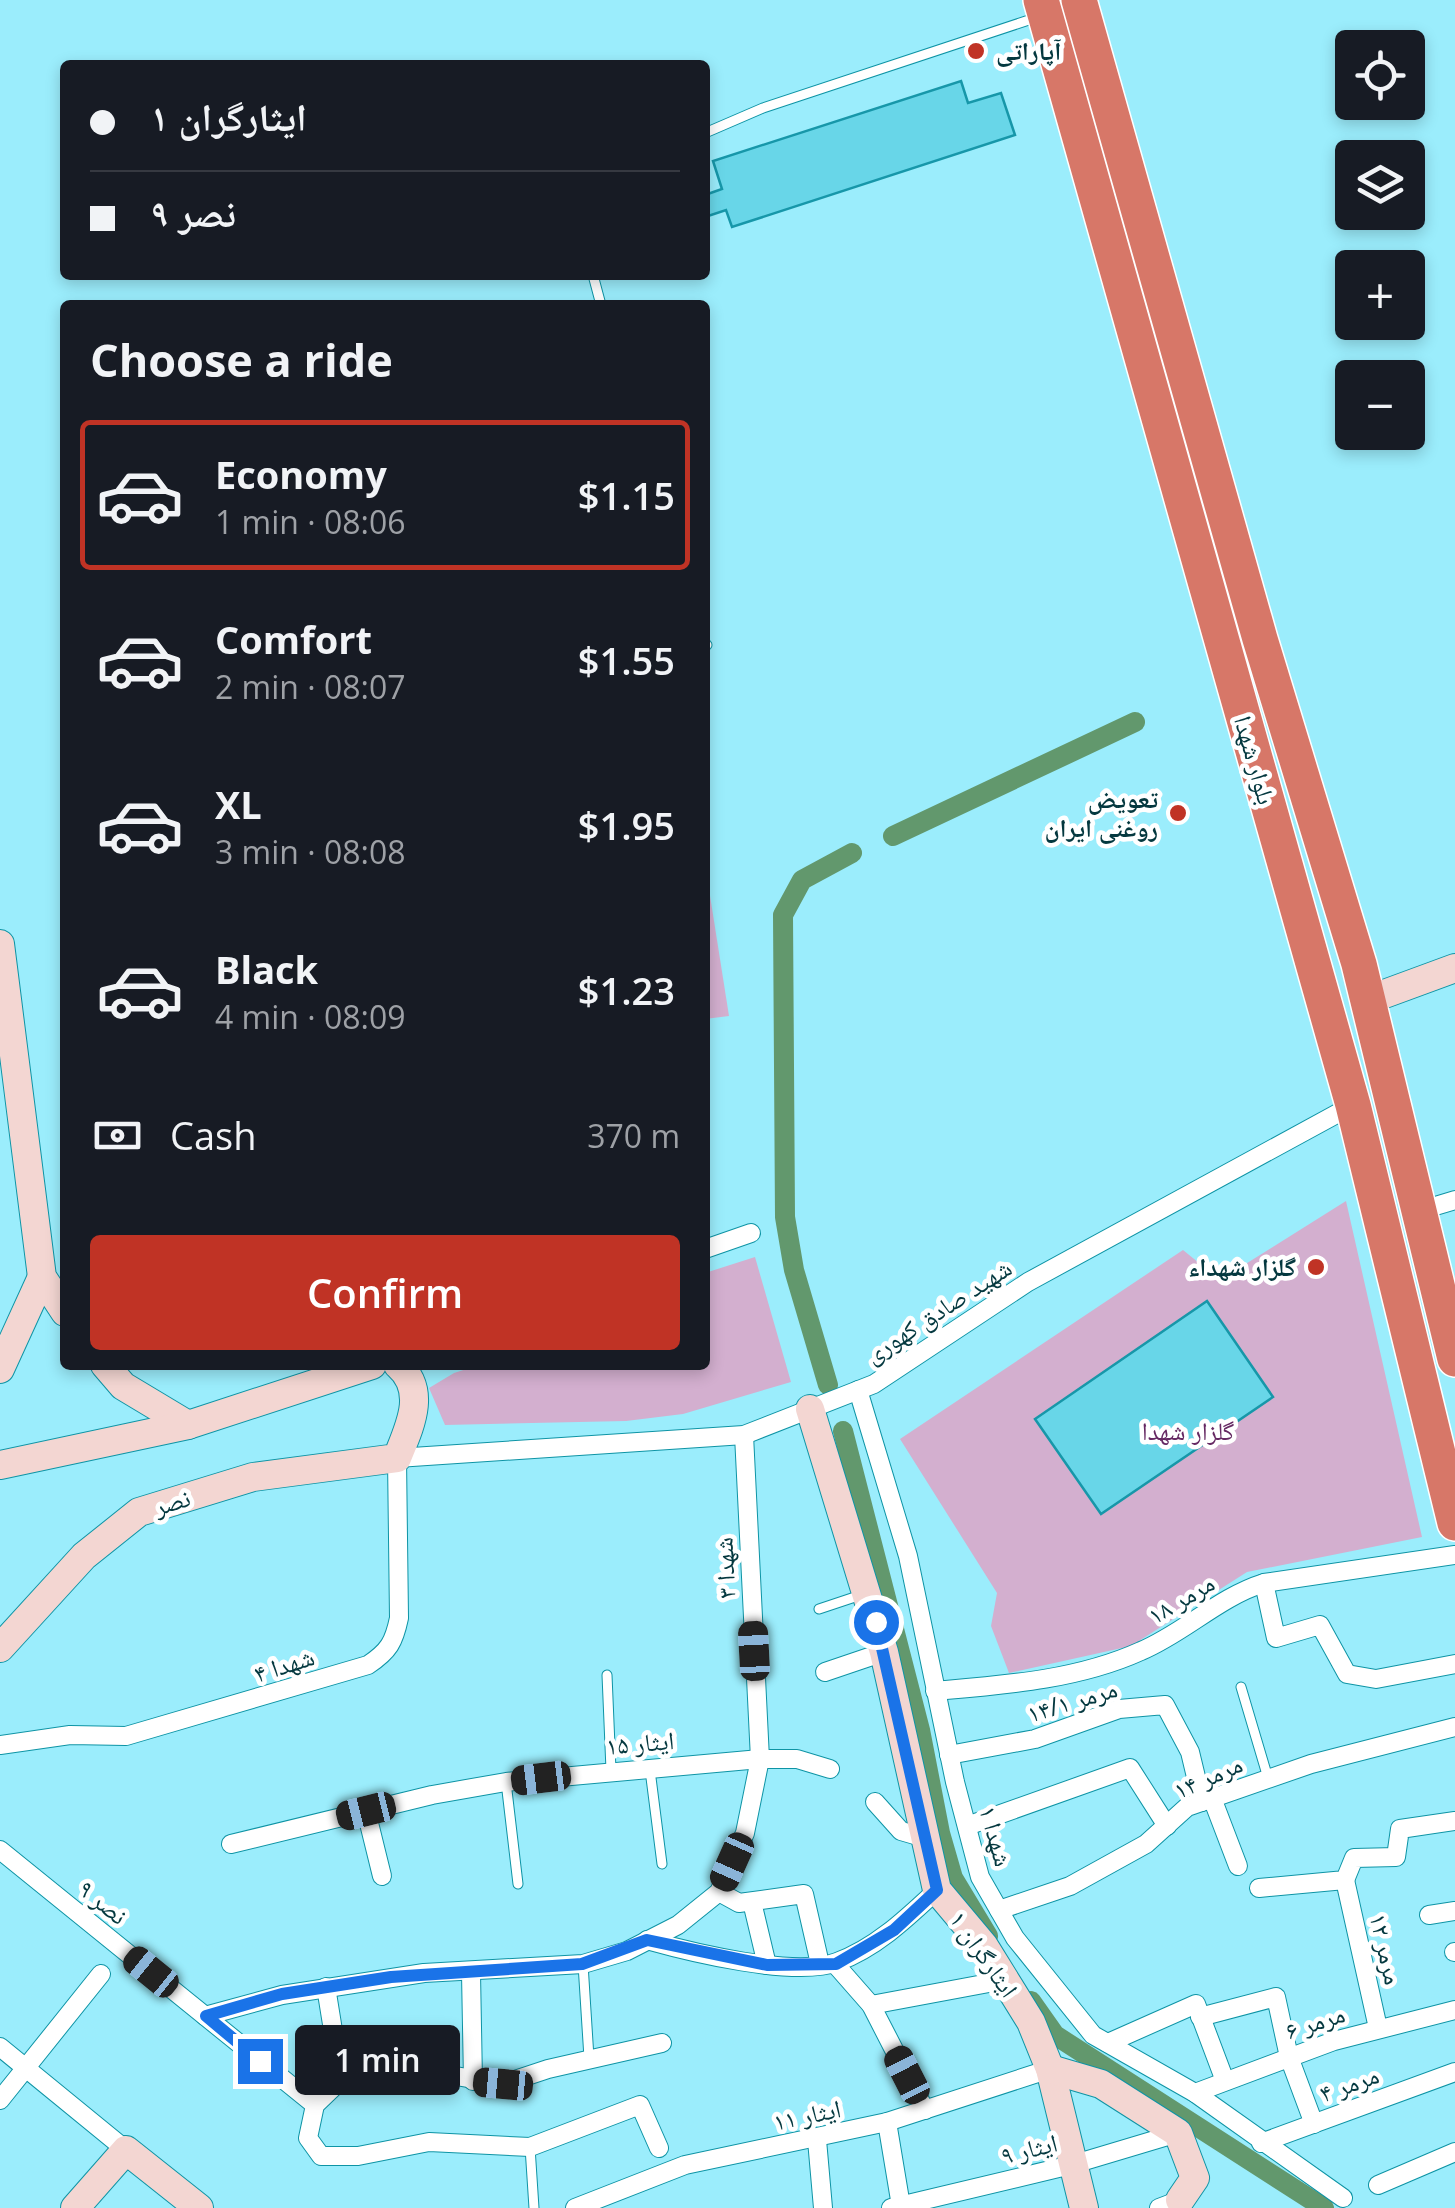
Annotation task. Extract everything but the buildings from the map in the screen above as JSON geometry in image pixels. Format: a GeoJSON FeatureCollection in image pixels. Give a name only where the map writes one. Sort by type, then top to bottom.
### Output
{"type":"FeatureCollection","features":[{"type":"Feature","properties":{"kind":"highway","name":"بلوار شهدا"},"geometry":{"type":"LineString","coordinates":[[1078,0],[1368,1000],[1438,1205],[1455,1359]]}},
{"type":"Feature","properties":{"kind":"highway","name":"بلوار شهدا"},"geometry":{"type":"LineString","coordinates":[[1043,7],[1353,1105],[1455,1523]]}},
{"type":"Feature","properties":{"kind":"highway"},"geometry":{"type":"LineString","coordinates":[[1111,251],[1134,254],[1147,240]]}},
{"type":"Feature","properties":{"kind":"highway"},"geometry":{"type":"LineString","coordinates":[[1136,336],[1148,322],[1170,322]]}},
{"type":"Feature","properties":{"kind":"street"},"geometry":{"type":"LineString","coordinates":[[0,944],[42,1277],[60,1304]]}},
{"type":"Feature","properties":{"kind":"street"},"geometry":{"type":"LineString","coordinates":[[1368,1000],[1455,968]]}},
{"type":"Feature","properties":{"kind":"street","name":"شهید صادق کهوری"},"geometry":{"type":"LineString","coordinates":[[396,1458],[744,1435],[858,1390],[1028,1282],[1353,1105]]}},
{"type":"Feature","properties":{"kind":"street"},"geometry":{"type":"LineString","coordinates":[[710,1247],[751,1233]]}},
{"type":"Feature","properties":{"kind":"street"},"geometry":{"type":"LineString","coordinates":[[0,1369],[42,1277]]}},
{"type":"Feature","properties":{"kind":"street"},"geometry":{"type":"LineString","coordinates":[[110,1370],[123,1386],[188,1425]]}},
{"type":"Feature","properties":{"kind":"street"},"geometry":{"type":"LineString","coordinates":[[0,1465],[188,1425],[357,1370]]}},
{"type":"Feature","properties":{"kind":"street"},"geometry":{"type":"LineString","coordinates":[[396,1458],[416,1399],[411,1380],[402,1370]]}},
{"type":"Feature","properties":{"kind":"street","name":"شهدا ۱"},"geometry":{"type":"LineString","coordinates":[[858,1390],[908,1556],[949,1756],[980,1877],[999,1910],[1052,1989],[1093,2035],[1195,2093],[1343,2198]]}},
{"type":"Feature","properties":{"kind":"street","name":"ایثارگران ۱"},"geometry":{"type":"LineString","coordinates":[[810,1409],[884,1652],[937,1890],[984,1946],[1030,2022],[1050,2068],[1084,2208]]}},
{"type":"Feature","properties":{"kind":"street","name":"شهدا ۳"},"geometry":{"type":"LineString","coordinates":[[719,1892],[745,1833],[760,1759],[744,1435]]}},
{"type":"Feature","properties":{"kind":"street","name":"نصر"},"geometry":{"type":"LineString","coordinates":[[0,1648],[84,1556],[139,1512],[253,1477],[396,1458]]}},
{"type":"Feature","properties":{"kind":"street","name":"شهدا ۴"},"geometry":{"type":"LineString","coordinates":[[0,1744],[41,1737],[126,1736],[234,1708],[368,1665],[382,1655],[394,1643],[398,1618],[396,1458]]}},
{"type":"Feature","properties":{"kind":"street","name":"مرمر ۱۸"},"geometry":{"type":"LineString","coordinates":[[935,1691],[1007,1685],[1096,1668],[1144,1651],[1244,1589],[1264,1583],[1455,1554]]}},
{"type":"Feature","properties":{"kind":"street"},"geometry":{"type":"LineString","coordinates":[[1264,1583],[1276,1638],[1320,1625],[1347,1674],[1376,1679],[1455,1664]]}},
{"type":"Feature","properties":{"kind":"street"},"geometry":{"type":"LineString","coordinates":[[825,1672],[884,1652]]}},
{"type":"Feature","properties":{"kind":"street","name":"مرمر ۱۴/۱"},"geometry":{"type":"LineString","coordinates":[[949,1756],[1035,1739],[1119,1710],[1165,1705],[1190,1752],[1207,1800]]}},
{"type":"Feature","properties":{"kind":"street","name":"مرمر ۱۴"},"geometry":{"type":"LineString","coordinates":[[999,1910],[1070,1886],[1146,1844],[1188,1807],[1268,1778],[1455,1727]]}},
{"type":"Feature","properties":{"kind":"street","name":"ایثار ۱۵"},"geometry":{"type":"LineString","coordinates":[[232,1844],[506,1782],[760,1759],[797,1759],[830,1769]]}},
{"type":"Feature","properties":{"kind":"street"},"geometry":{"type":"LineString","coordinates":[[967,1826],[1130,1768],[1167,1826]]}},
{"type":"Feature","properties":{"kind":"street"},"geometry":{"type":"LineString","coordinates":[[1207,1800],[1238,1866]]}},
{"type":"Feature","properties":{"kind":"street"},"geometry":{"type":"LineString","coordinates":[[876,1802],[901,1831],[925,1838]]}},
{"type":"Feature","properties":{"kind":"street"},"geometry":{"type":"LineString","coordinates":[[366,1811],[382,1876]]}},
{"type":"Feature","properties":{"kind":"street"},"geometry":{"type":"LineString","coordinates":[[1259,1888],[1345,1880],[1354,1858],[1396,1856],[1400,1828],[1455,1821]]}},
{"type":"Feature","properties":{"kind":"street","name":"نصر ۹"},"geometry":{"type":"LineString","coordinates":[[0,1850],[315,2105]]}},
{"type":"Feature","properties":{"kind":"street","name":"مرمر ۱۲"},"geometry":{"type":"LineString","coordinates":[[1345,1880],[1378,2028]]}},
{"type":"Feature","properties":{"kind":"street"},"geometry":{"type":"LineString","coordinates":[[647,1940],[767,1965],[828,1964],[894,1930],[937,1890]]}},
{"type":"Feature","properties":{"kind":"street"},"geometry":{"type":"LineString","coordinates":[[206,2016],[326,1987],[424,1973],[582,1964],[678,1925],[719,1892],[739,1903],[804,1894],[828,1964],[871,2005],[925,2110]]}},
{"type":"Feature","properties":{"kind":"street"},"geometry":{"type":"LineString","coordinates":[[752,1902],[767,1965]]}},
{"type":"Feature","properties":{"kind":"street"},"geometry":{"type":"LineString","coordinates":[[1429,1915],[1455,1911]]}},
{"type":"Feature","properties":{"kind":"street"},"geometry":{"type":"LineString","coordinates":[[472,1973],[473,2081]]}},
{"type":"Feature","properties":{"kind":"street"},"geometry":{"type":"LineString","coordinates":[[0,2100],[101,1974]]}},
{"type":"Feature","properties":{"kind":"street"},"geometry":{"type":"LineString","coordinates":[[871,2005],[1005,1980]]}},
{"type":"Feature","properties":{"kind":"street"},"geometry":{"type":"LineString","coordinates":[[326,1987],[341,2080]]}},
{"type":"Feature","properties":{"kind":"street"},"geometry":{"type":"LineString","coordinates":[[1200,2017],[1276,1998],[1289,2057],[1314,2124]]}},
{"type":"Feature","properties":{"kind":"street"},"geometry":{"type":"LineString","coordinates":[[1108,2044],[1196,2004],[1225,2081]]}},
{"type":"Feature","properties":{"kind":"street","name":"مرمر ۶"},"geometry":{"type":"LineString","coordinates":[[1195,2093],[1378,2028],[1455,2010]]}},
{"type":"Feature","properties":{"kind":"street"},"geometry":{"type":"LineString","coordinates":[[659,2148],[640,2106],[530,2147],[430,2142],[358,2156],[321,2156],[308,2138],[315,2105],[341,2080],[379,2063],[503,2084],[589,2058],[662,2044]]}},
{"type":"Feature","properties":{"kind":"street"},"geometry":{"type":"LineString","coordinates":[[0,2047],[200,2208]]}},
{"type":"Feature","properties":{"kind":"street"},"geometry":{"type":"LineString","coordinates":[[1050,2068],[1101,2084],[1178,2133],[1195,2178],[1170,2204]]}},
{"type":"Feature","properties":{"kind":"street","name":"ایثار ۱۱"},"geometry":{"type":"LineString","coordinates":[[576,2208],[685,2165],[887,2122],[1050,2068]]}},
{"type":"Feature","properties":{"kind":"street","name":"مرمر ۴"},"geometry":{"type":"LineString","coordinates":[[1261,2143],[1455,2072]]}},
{"type":"Feature","properties":{"kind":"street"},"geometry":{"type":"LineString","coordinates":[[887,2122],[896,2207]]}},
{"type":"Feature","properties":{"kind":"street","name":"ایثار ۹"},"geometry":{"type":"LineString","coordinates":[[896,2207],[1071,2165],[1178,2133]]}},
{"type":"Feature","properties":{"kind":"street"},"geometry":{"type":"LineString","coordinates":[[816,2140],[824,2208]]}},
{"type":"Feature","properties":{"kind":"street"},"geometry":{"type":"LineString","coordinates":[[75,2208],[126,2150]]}},
{"type":"Feature","properties":{"kind":"street"},"geometry":{"type":"LineString","coordinates":[[1378,2185],[1455,2152]]}},
{"type":"Feature","properties":{"kind":"lane"},"geometry":{"type":"LineString","coordinates":[[710,131],[762,108],[1043,7]]}},
{"type":"Feature","properties":{"kind":"lane"},"geometry":{"type":"LineString","coordinates":[[819,1609],[867,1593]]}},
{"type":"Feature","properties":{"kind":"lane"},"geometry":{"type":"LineString","coordinates":[[608,1675],[611,1770]]}},
{"type":"Feature","properties":{"kind":"lane"},"geometry":{"type":"LineString","coordinates":[[1242,1687],[1268,1778]]}},
{"type":"Feature","properties":{"kind":"lane"},"geometry":{"type":"LineString","coordinates":[[650,1768],[662,1864]]}},
{"type":"Feature","properties":{"kind":"lane"},"geometry":{"type":"LineString","coordinates":[[506,1782],[518,1884]]}},
{"type":"Feature","properties":{"kind":"lane"},"geometry":{"type":"LineString","coordinates":[[582,1964],[589,2058]]}},
{"type":"Feature","properties":{"kind":"lane"},"geometry":{"type":"LineString","coordinates":[[530,2147],[534,2208]]}},
{"type":"Feature","properties":{"kind":"green space"},"geometry":{"type":"Polygon","coordinates":[[[710,896],[729,1016],[710,1018],[710,896]]]}},
{"type":"Feature","properties":{"kind":"green space","name":"گلزار شهدا"},"geometry":{"type":"Polygon","coordinates":[[[1346,1201],[1422,1537],[1247,1572],[1131,1646],[1009,1673],[991,1626],[997,1593],[900,1439],[1183,1250],[1220,1280],[1346,1201]]]}},
{"type":"Feature","properties":{"kind":"green space"},"geometry":{"type":"Polygon","coordinates":[[[755,1257],[791,1382],[683,1414],[626,1421],[445,1425],[429,1388],[463,1370],[710,1370],[710,1271],[755,1257]]]}},
{"type":"Feature","properties":{"kind":"waterway"},"geometry":{"type":"LineString","coordinates":[[893,836],[1135,722]]}},
{"type":"Feature","properties":{"kind":"waterway"},"geometry":{"type":"LineString","coordinates":[[828,1385],[794,1270],[785,1217],[783,915],[802,880],[852,853]]}},
{"type":"Feature","properties":{"kind":"waterway"},"geometry":{"type":"LineString","coordinates":[[843,1431],[920,1730],[940,1833],[953,1878],[988,1936]]}},
{"type":"Feature","properties":{"kind":"waterway"},"geometry":{"type":"LineString","coordinates":[[1031,2001],[1055,2035],[1324,2208]]}},
{"type":"Feature","properties":{"kind":"place","name":"آپاراتی"},"geometry":{"type":"Point","coordinates":[976,51]}},
{"type":"Feature","properties":{"kind":"place","name":"تعویض روغنی ایران"},"geometry":{"type":"Point","coordinates":[1178,813]}},
{"type":"Feature","properties":{"kind":"place","name":"گلزار شهداء"},"geometry":{"type":"Point","coordinates":[1316,1267]}},
{"type":"Feature","properties":{"kind":"route"},"geometry":{"type":"LineString","coordinates":[[260,2061],[206,2016],[282,1994],[391,1977],[582,1964],[627,1951],[647,1940],[696,1954],[767,1965],[836,1964],[894,1930],[937,1890],[876,1622]]}}]}
